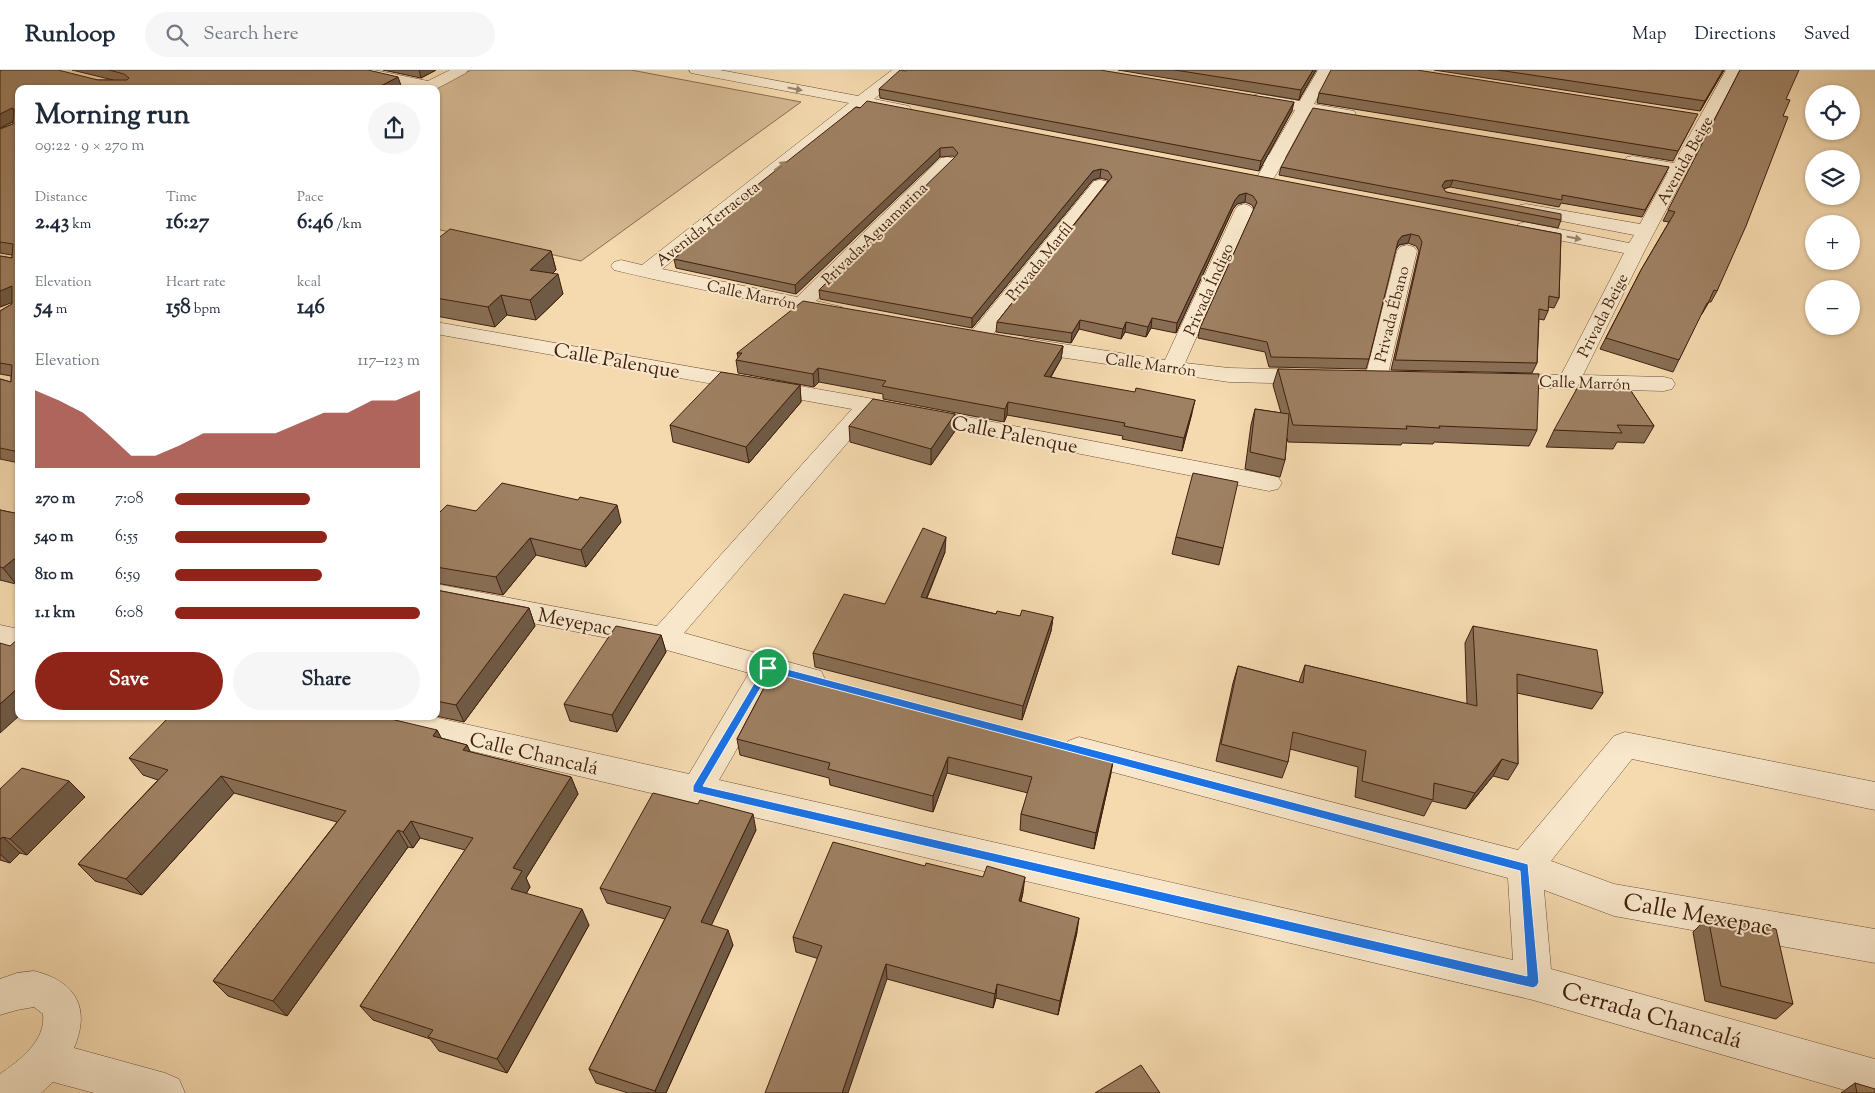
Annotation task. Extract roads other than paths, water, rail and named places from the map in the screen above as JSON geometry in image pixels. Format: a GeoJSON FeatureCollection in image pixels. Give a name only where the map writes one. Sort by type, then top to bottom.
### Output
{"type":"FeatureCollection","features":[{"type":"Feature","properties":{"kind":"street"},"geometry":{"type":"LineString","coordinates":[[352,70],[418,85]]}},
{"type":"Feature","properties":{"kind":"street"},"geometry":{"type":"LineString","coordinates":[[431,85],[462,70]]}},
{"type":"Feature","properties":{"kind":"street"},"geometry":{"type":"LineString","coordinates":[[696,70],[842,98]]}},
{"type":"Feature","properties":{"kind":"street"},"geometry":{"type":"LineString","coordinates":[[774,70],[860,93],[920,112]]}},
{"type":"Feature","properties":{"kind":"street","name":"Avenida Terracota"},"geometry":{"type":"LineString","coordinates":[[641,263],[860,93],[878,70]]}},
{"type":"Feature","properties":{"kind":"street","name":"Avenida Terracota"},"geometry":{"type":"LineString","coordinates":[[756,164],[842,98],[878,88],[901,70]]}},
{"type":"Feature","properties":{"kind":"street"},"geometry":{"type":"LineString","coordinates":[[1266,178],[1326,70]]}},
{"type":"Feature","properties":{"kind":"street","name":"Avenida Beige"},"geometry":{"type":"LineString","coordinates":[[1640,240],[1706,119],[1727,71]]}},
{"type":"Feature","properties":{"kind":"street"},"geometry":{"type":"LineString","coordinates":[[878,88],[907,94]]}},
{"type":"Feature","properties":{"kind":"street"},"geometry":{"type":"LineString","coordinates":[[1246,98],[1364,117]]}},
{"type":"Feature","properties":{"kind":"street"},"geometry":{"type":"LineString","coordinates":[[1686,116],[1706,119]]}},
{"type":"Feature","properties":{"kind":"street"},"geometry":{"type":"LineString","coordinates":[[1217,150],[1333,172]]}},
{"type":"Feature","properties":{"kind":"street"},"geometry":{"type":"LineString","coordinates":[[1619,159],[1678,169]]}},
{"type":"Feature","properties":{"kind":"street","name":"Privada Aguamarina"},"geometry":{"type":"LineString","coordinates":[[800,305],[947,162]]}},
{"type":"Feature","properties":{"kind":"street"},"geometry":{"type":"LineString","coordinates":[[1246,175],[1285,182]]}},
{"type":"Feature","properties":{"kind":"street","name":"Privada Marfil"},"geometry":{"type":"LineString","coordinates":[[986,338],[1100,185]]}},
{"type":"Feature","properties":{"kind":"street"},"geometry":{"type":"LineString","coordinates":[[1508,206],[1640,240]]}},
{"type":"Feature","properties":{"kind":"street","name":"Privada Índigo"},"geometry":{"type":"LineString","coordinates":[[1172,368],[1244,210]]}},
{"type":"Feature","properties":{"kind":"street"},"geometry":{"type":"LineString","coordinates":[[1509,225],[1640,240]]}},
{"type":"Feature","properties":{"kind":"street","name":"Privada Beige"},"geometry":{"type":"LineString","coordinates":[[1569,381],[1640,240]]}},
{"type":"Feature","properties":{"kind":"street","name":"Privada Ébano"},"geometry":{"type":"LineString","coordinates":[[1366,377],[1407,251]]}},
{"type":"Feature","properties":{"kind":"street","name":"Calle Marrón"},"geometry":{"type":"LineString","coordinates":[[641,263],[800,305],[856,315]]}},
{"type":"Feature","properties":{"kind":"street","name":"Calle Palenque"},"geometry":{"type":"LineString","coordinates":[[440,329],[868,405],[1269,483]]}},
{"type":"Feature","properties":{"kind":"street","name":"Calle Marrón"},"geometry":{"type":"LineString","coordinates":[[986,338],[1172,368],[1229,375],[1366,377]]}},
{"type":"Feature","properties":{"kind":"street","name":"Calle Marrón"},"geometry":{"type":"LineString","coordinates":[[1482,379],[1664,384]]}},
{"type":"Feature","properties":{"kind":"street"},"geometry":{"type":"LineString","coordinates":[[663,638],[868,405]]}},
{"type":"Feature","properties":{"kind":"street","name":"Meyepac"},"geometry":{"type":"LineString","coordinates":[[440,595],[663,638],[835,686]]}},
{"type":"Feature","properties":{"kind":"street"},"geometry":{"type":"LineString","coordinates":[[0,636],[15,639]]}},
{"type":"Feature","properties":{"kind":"street"},"geometry":{"type":"LineString","coordinates":[[697,789],[768,668]]}},
{"type":"Feature","properties":{"kind":"street","name":"Calle Chancalá"},"geometry":{"type":"LineString","coordinates":[[390,720],[697,789]]}},
{"type":"Feature","properties":{"kind":"street"},"geometry":{"type":"LineString","coordinates":[[1055,744],[1525,867]]}},
{"type":"Feature","properties":{"kind":"street"},"geometry":{"type":"LineString","coordinates":[[1533,982],[1525,867],[1626,745],[1875,796]]}},
{"type":"Feature","properties":{"kind":"street","name":"Cerrada Chancalá"},"geometry":{"type":"LineString","coordinates":[[697,789],[1533,982],[1875,1079]]}},
{"type":"Feature","properties":{"kind":"street","name":"Calle Mexepac"},"geometry":{"type":"LineString","coordinates":[[1525,867],[1614,900],[1875,946]]}},
{"type":"Feature","properties":{"kind":"street"},"geometry":{"type":"LineString","coordinates":[[0,997],[12,992],[33,989],[50,994],[60,1004],[64,1020],[59,1040],[46,1060],[27,1080],[8,1093]]}},
{"type":"Feature","properties":{"kind":"street"},"geometry":{"type":"LineString","coordinates":[[46,1060],[164,1093]]}}]}
